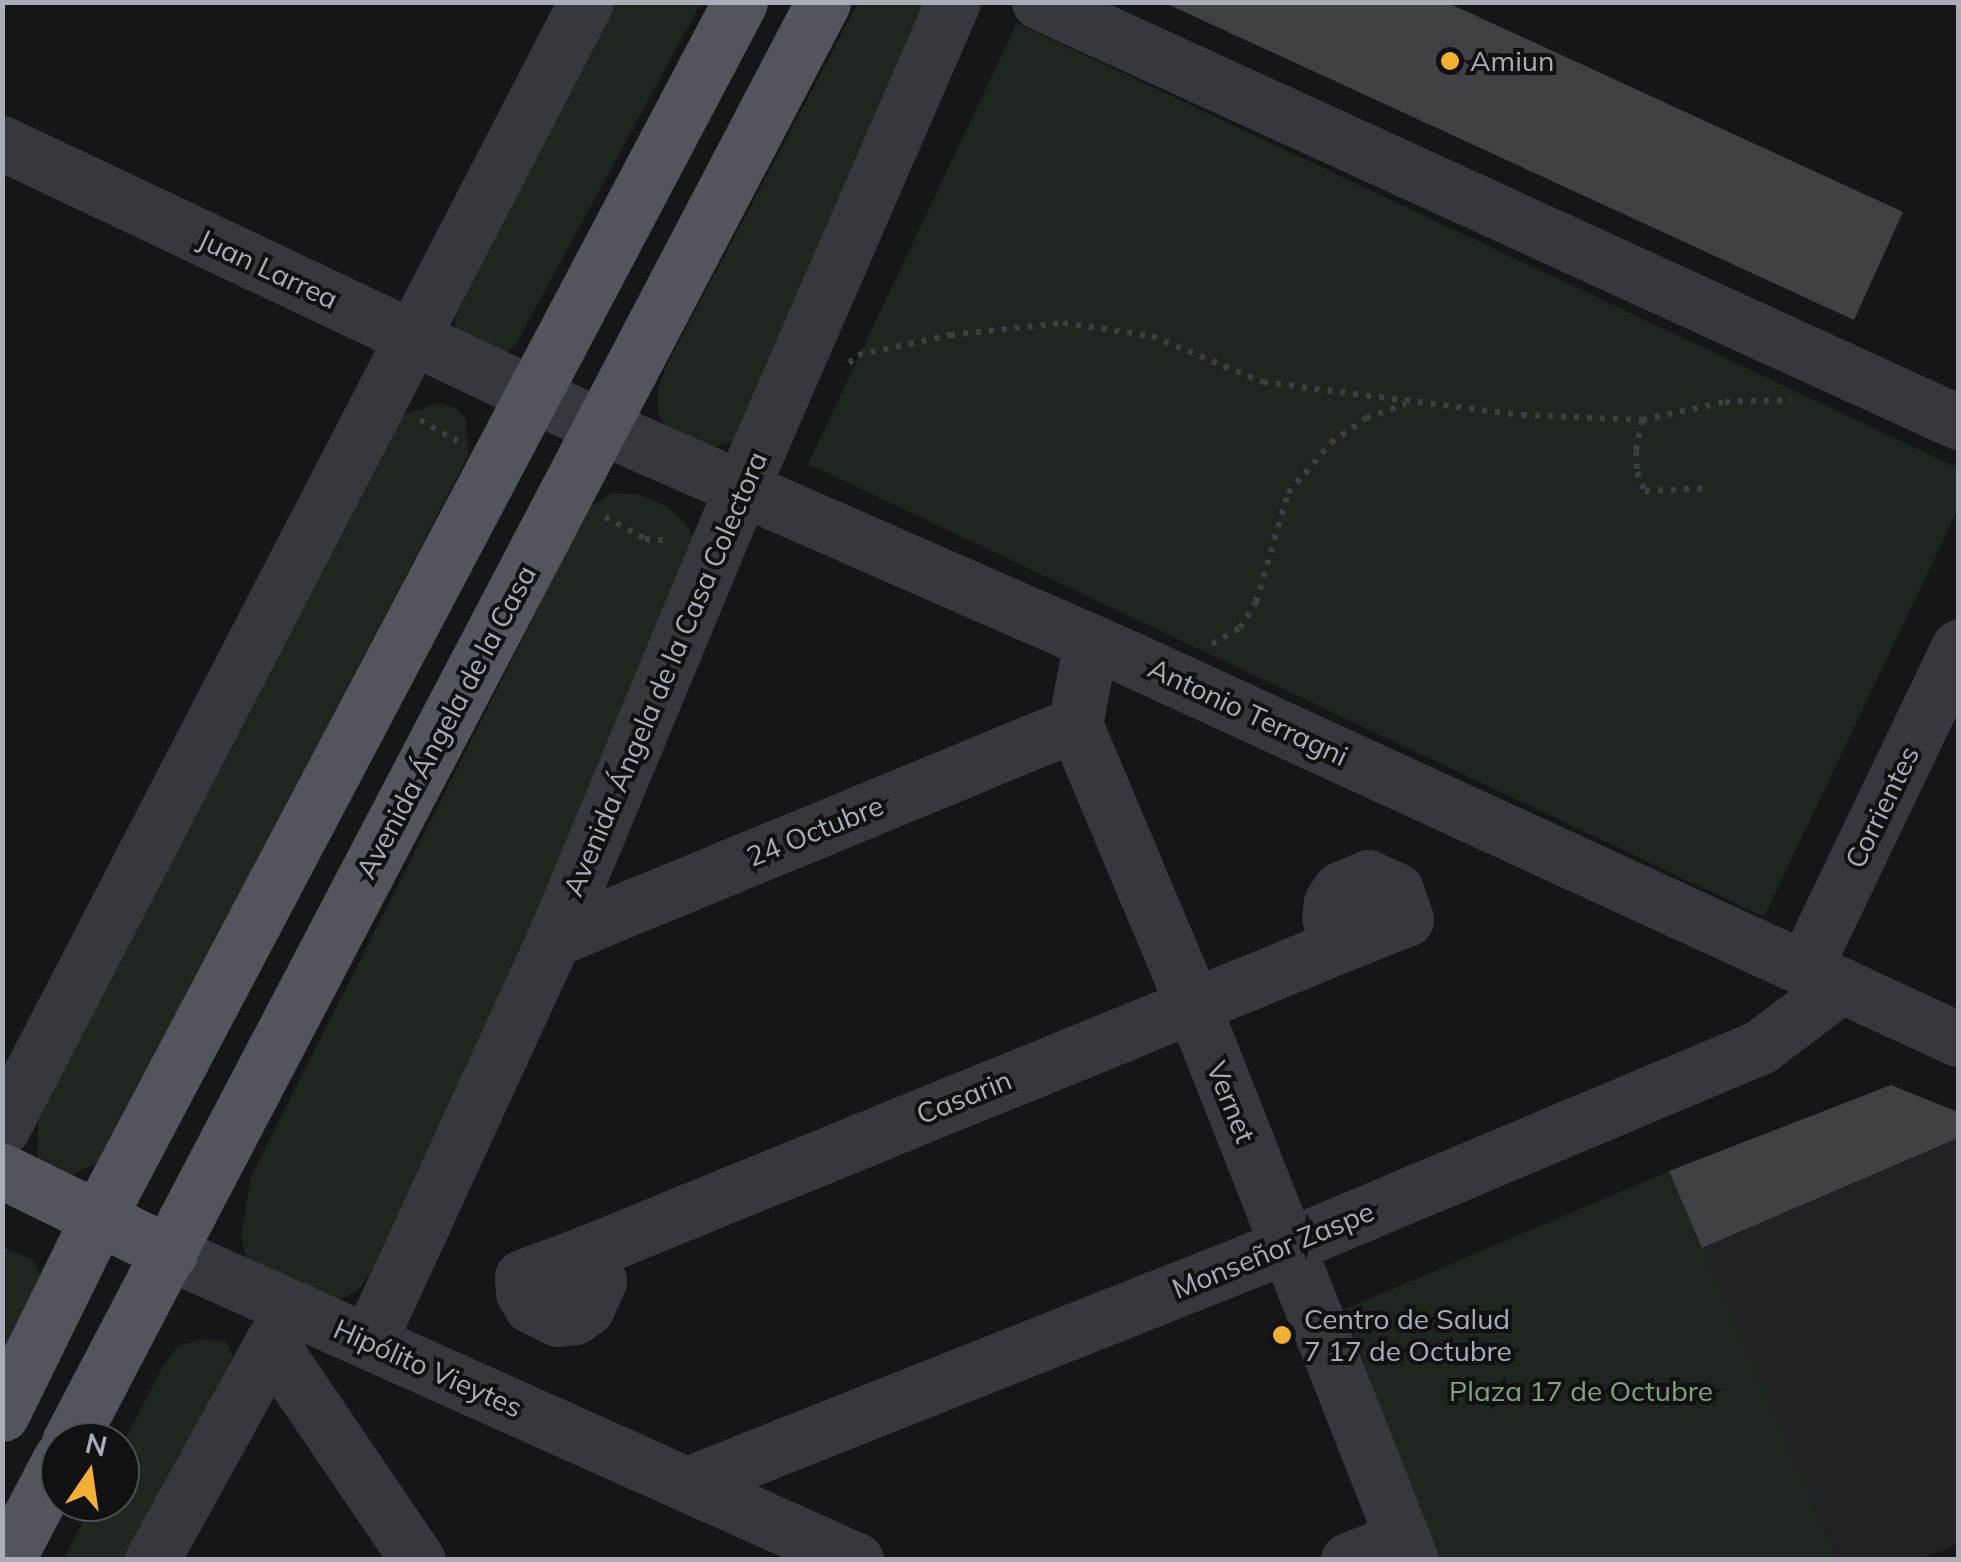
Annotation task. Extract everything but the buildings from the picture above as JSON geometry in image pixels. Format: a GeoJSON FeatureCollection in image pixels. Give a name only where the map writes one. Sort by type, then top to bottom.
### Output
{"type":"FeatureCollection","features":[{"type":"Feature","properties":{"kind":"main road"},"geometry":{"type":"LineString","coordinates":[[2,1414],[97,1220],[740,2]]}},
{"type":"Feature","properties":{"kind":"main road","name":"Avenida Ángela de la Casa"},"geometry":{"type":"LineString","coordinates":[[80,1422],[823,2]]}},
{"type":"Feature","properties":{"kind":"main road","name":"Hipólito Vieytes"},"geometry":{"type":"LineString","coordinates":[[2,1171],[170,1253]]}},
{"type":"Feature","properties":{"kind":"main road"},"geometry":{"type":"LineString","coordinates":[[7,1560],[40,1497]]}},
{"type":"Feature","properties":{"kind":"street"},"geometry":{"type":"LineString","coordinates":[[2,1130],[586,2]]}},
{"type":"Feature","properties":{"kind":"street","name":"Avenida Ángela de la Casa Colectora"},"geometry":{"type":"LineString","coordinates":[[369,1341],[554,939],[741,489],[953,2]]}},
{"type":"Feature","properties":{"kind":"street"},"geometry":{"type":"LineString","coordinates":[[1038,2],[1958,422]]}},
{"type":"Feature","properties":{"kind":"street","name":"Juan Larrea"},"geometry":{"type":"LineString","coordinates":[[2,143],[534,395]]}},
{"type":"Feature","properties":{"kind":"street","name":"Antonio Terragni"},"geometry":{"type":"LineString","coordinates":[[534,395],[1111,650],[1958,1039]]}},
{"type":"Feature","properties":{"kind":"street","name":"Corrientes"},"geometry":{"type":"LineString","coordinates":[[1824,976],[1958,647]]}},
{"type":"Feature","properties":{"kind":"street"},"geometry":{"type":"LineString","coordinates":[[1075,724],[1111,650]]}},
{"type":"Feature","properties":{"kind":"street","name":"24 Octubre"},"geometry":{"type":"LineString","coordinates":[[554,939],[1075,724]]}},
{"type":"Feature","properties":{"kind":"street","name":"Vernet"},"geometry":{"type":"LineString","coordinates":[[1075,724],[1192,1004],[1407,1549]]}},
{"type":"Feature","properties":{"kind":"street","name":"Casarin"},"geometry":{"type":"LineString","coordinates":[[588,1252],[1341,945]]}},
{"type":"Feature","properties":{"kind":"street","name":"Monseñor Zaspe"},"geometry":{"type":"LineString","coordinates":[[687,1484],[1288,1245],[1760,1047],[1824,976]]}},
{"type":"Feature","properties":{"kind":"street","name":"Hipólito Vieytes"},"geometry":{"type":"LineString","coordinates":[[170,1253],[285,1327],[369,1341],[856,1560]]}},
{"type":"Feature","properties":{"kind":"street"},"geometry":{"type":"LineString","coordinates":[[152,1560],[285,1327]]}},
{"type":"Feature","properties":{"kind":"street"},"geometry":{"type":"LineString","coordinates":[[285,1327],[418,1560]]}},
{"type":"Feature","properties":{"kind":"street"},"geometry":{"type":"LineString","coordinates":[[1348,1560],[1407,1549]]}},
{"type":"Feature","properties":{"kind":"path"},"geometry":{"type":"LineString","coordinates":[[846,366],[858,355],[950,335],[1063,323],[1152,336],[1264,382],[1522,415],[1642,420],[1725,402],[1804,400]]}},
{"type":"Feature","properties":{"kind":"path"},"geometry":{"type":"LineString","coordinates":[[1111,650],[1212,644],[1240,628],[1256,602],[1288,493],[1331,444],[1366,418],[1412,402]]}},
{"type":"Feature","properties":{"kind":"path"},"geometry":{"type":"LineString","coordinates":[[404,411],[471,449]]}},
{"type":"Feature","properties":{"kind":"path"},"geometry":{"type":"LineString","coordinates":[[1642,420],[1636,451],[1645,491],[1710,488]]}},
{"type":"Feature","properties":{"kind":"path"},"geometry":{"type":"LineString","coordinates":[[595,512],[645,540],[677,541]]}},
{"type":"Feature","properties":{"kind":"shaded area"},"geometry":{"type":"Polygon","coordinates":[[[1958,1138],[1958,1544],[1921,1559],[1838,1559],[1702,1248],[1958,1138]]]}},
{"type":"Feature","properties":{"kind":"green space"},"geometry":{"type":"Polygon","coordinates":[[[615,3],[701,3],[515,346],[506,353],[455,332],[456,307],[615,3]]]}},
{"type":"Feature","properties":{"kind":"green space"},"geometry":{"type":"Polygon","coordinates":[[[858,3],[934,3],[735,441],[715,447],[672,434],[658,414],[658,389],[666,366],[858,3]]]}},
{"type":"Feature","properties":{"kind":"green space"},"geometry":{"type":"Polygon","coordinates":[[[1017,23],[1958,468],[1958,509],[1764,917],[808,464],[1017,23]]]}},
{"type":"Feature","properties":{"kind":"green space"},"geometry":{"type":"Polygon","coordinates":[[[438,403],[455,407],[466,419],[468,455],[460,472],[111,1139],[96,1164],[66,1177],[37,1159],[38,1123],[45,1106],[403,415],[438,403]]]}},
{"type":"Feature","properties":{"kind":"green space"},"geometry":{"type":"Polygon","coordinates":[[[611,493],[637,494],[667,506],[686,524],[699,550],[660,653],[371,1271],[361,1287],[344,1298],[320,1301],[247,1261],[241,1236],[251,1176],[577,531],[590,508],[611,493]]]}},
{"type":"Feature","properties":{"kind":"green space","name":"Plaza 17 de Octubre"},"geometry":{"type":"Polygon","coordinates":[[[1669,1171],[1838,1559],[1434,1559],[1345,1309],[1669,1171]]]}},
{"type":"Feature","properties":{"kind":"green space"},"geometry":{"type":"Polygon","coordinates":[[[3,1247],[33,1260],[40,1274],[3,1371],[3,1247]]]}},
{"type":"Feature","properties":{"kind":"green space"},"geometry":{"type":"Polygon","coordinates":[[[202,1339],[226,1341],[233,1356],[128,1559],[63,1560],[83,1522],[140,1522],[140,1422],[134,1422],[178,1346],[202,1339]]]}},
{"type":"Feature","properties":{"kind":"place","name":"Amiun"},"geometry":{"type":"Point","coordinates":[1450,61]}},
{"type":"Feature","properties":{"kind":"place","name":"Centro de Salud 7 17 de Octubre"},"geometry":{"type":"Point","coordinates":[1282,1335]}}]}
